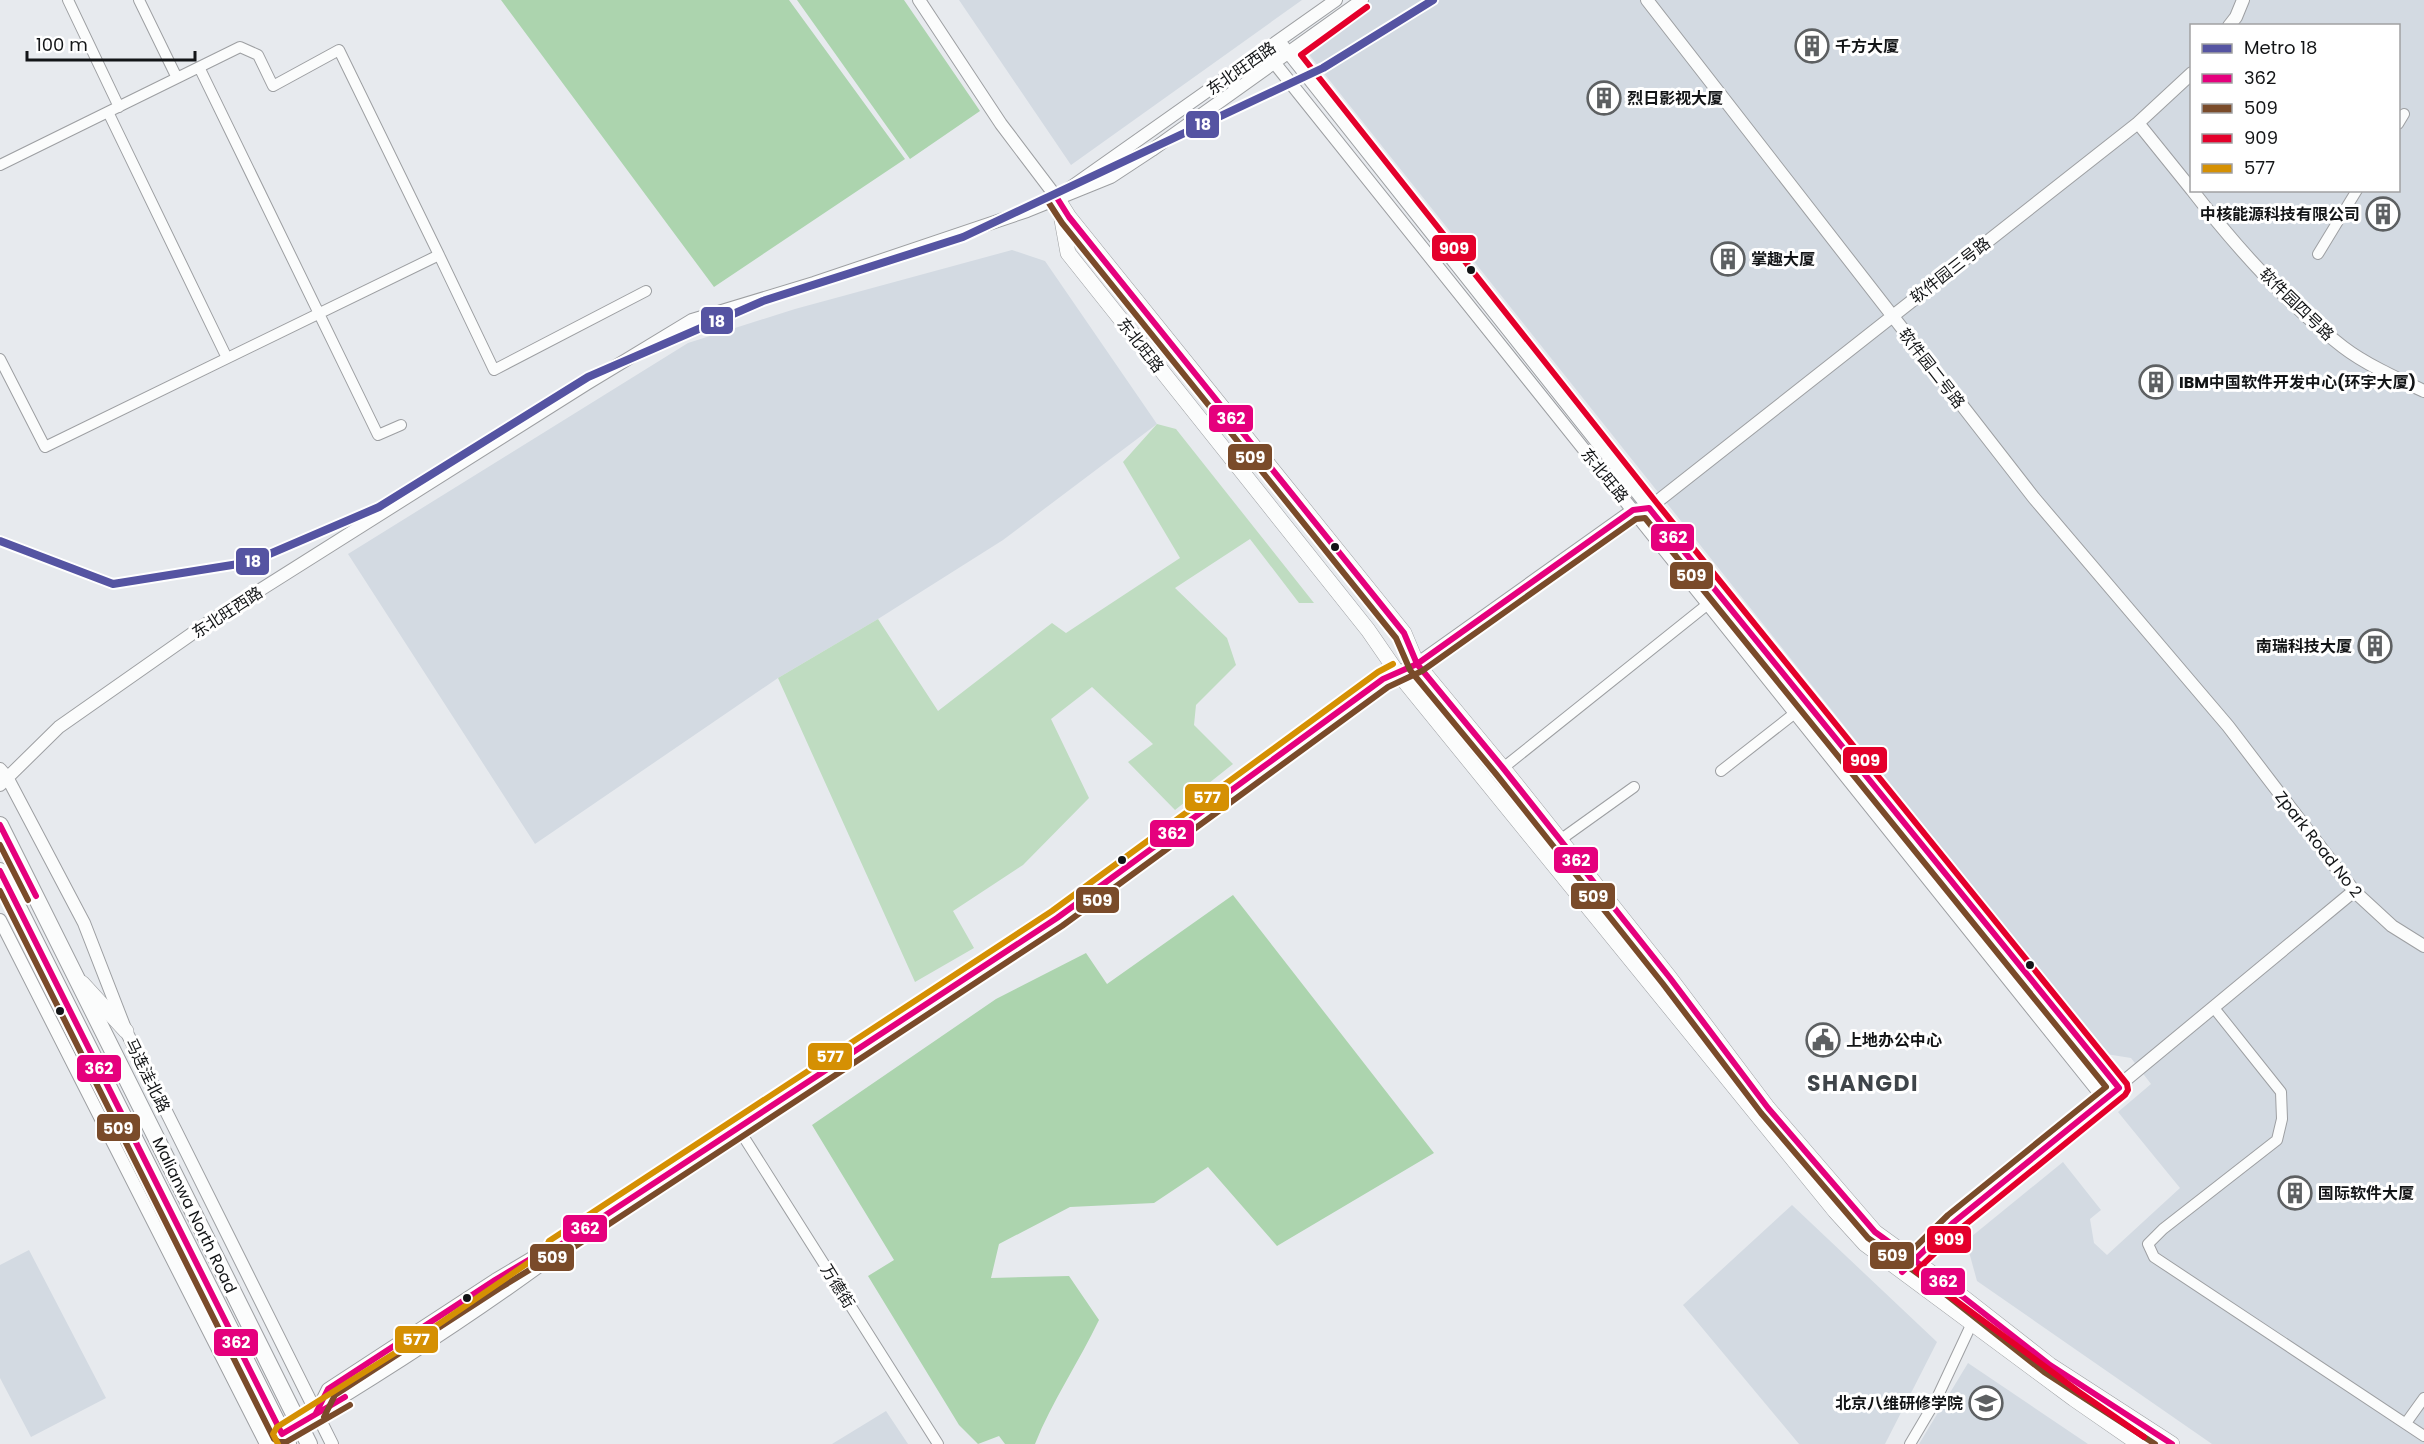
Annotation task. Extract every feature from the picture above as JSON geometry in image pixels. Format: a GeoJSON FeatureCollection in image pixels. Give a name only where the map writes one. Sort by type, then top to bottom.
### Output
{"type":"FeatureCollection","features":[{"type":"Feature","properties":{"kind":"main road","name":"东北旺路"},"geometry":{"type":"LineString","coordinates":[[1057,198],[1069,217],[1180,358],[1404,633],[1417,664],[1560,840],[1768,1108],[1875,1232],[1915,1260],[2050,1365],[2172,1444]]}},
{"type":"Feature","properties":{"kind":"main road","name":"东北旺路"},"geometry":{"type":"LineString","coordinates":[[1057,198],[1068,253],[1368,630],[1397,672],[1834,1211],[1865,1244],[2074,1399],[2139,1444]]}},
{"type":"Feature","properties":{"kind":"main road","name":"Malianwa North Road"},"geometry":{"type":"LineString","coordinates":[[0,825],[309,1444]]}},
{"type":"Feature","properties":{"kind":"main road","name":"Malianwa North Road"},"geometry":{"type":"LineString","coordinates":[[0,871],[285,1439]]}},
{"type":"Feature","properties":{"kind":"main road"},"geometry":{"type":"LineString","coordinates":[[78,979],[126,1031]]}},
{"type":"Feature","properties":{"kind":"street"},"geometry":{"type":"LineString","coordinates":[[68,0],[119,107]]}},
{"type":"Feature","properties":{"kind":"street"},"geometry":{"type":"LineString","coordinates":[[139,0],[177,78]]}},
{"type":"Feature","properties":{"kind":"street","name":"东北旺路"},"geometry":{"type":"LineString","coordinates":[[919,0],[1001,124],[1057,198]]}},
{"type":"Feature","properties":{"kind":"street","name":"东北旺西路"},"geometry":{"type":"LineString","coordinates":[[1057,198],[1336,0]]}},
{"type":"Feature","properties":{"kind":"street","name":"东北旺西路"},"geometry":{"type":"LineString","coordinates":[[2,777],[59,727],[203,627],[588,383],[692,320],[825,279],[1026,211],[1110,177],[1152,150],[1362,0]]}},
{"type":"Feature","properties":{"kind":"street","name":"软件园二号路"},"geometry":{"type":"LineString","coordinates":[[1647,0],[1891,316]]}},
{"type":"Feature","properties":{"kind":"street"},"geometry":{"type":"LineString","coordinates":[[2230,24],[2242,0]]}},
{"type":"Feature","properties":{"kind":"street","name":"东北旺路"},"geometry":{"type":"LineString","coordinates":[[1279,41],[1649,508],[2119,1088]]}},
{"type":"Feature","properties":{"kind":"street"},"geometry":{"type":"LineString","coordinates":[[0,165],[240,47],[258,55],[273,86],[339,50],[494,370],[646,291]]}},
{"type":"Feature","properties":{"kind":"street","name":"东北旺路"},"geometry":{"type":"LineString","coordinates":[[1265,51],[2104,1099]]}},
{"type":"Feature","properties":{"kind":"street"},"geometry":{"type":"LineString","coordinates":[[200,67],[378,435],[401,424]]}},
{"type":"Feature","properties":{"kind":"street","name":"软件园三号路"},"geometry":{"type":"LineString","coordinates":[[1649,508],[2138,123],[2190,75]]}},
{"type":"Feature","properties":{"kind":"street"},"geometry":{"type":"LineString","coordinates":[[108,112],[227,358]]}},
{"type":"Feature","properties":{"kind":"street","name":"软件园四号路"},"geometry":{"type":"LineString","coordinates":[[2138,123],[2190,188]]}},
{"type":"Feature","properties":{"kind":"street","name":"软件园四号路"},"geometry":{"type":"LineString","coordinates":[[2194,192],[2219,224],[2300,310],[2344,348],[2424,391]]}},
{"type":"Feature","properties":{"kind":"street"},"geometry":{"type":"LineString","coordinates":[[2318,254],[2356,192]]}},
{"type":"Feature","properties":{"kind":"street"},"geometry":{"type":"LineString","coordinates":[[0,359],[45,447],[438,255]]}},
{"type":"Feature","properties":{"kind":"street","name":"Zpark Road No 2"},"geometry":{"type":"LineString","coordinates":[[1891,316],[2034,498],[2228,726],[2354,891],[2391,926],[2424,946]]}},
{"type":"Feature","properties":{"kind":"street"},"geometry":{"type":"LineString","coordinates":[[285,1439],[298,1424],[336,1403],[503,1293],[552,1257],[554,1249],[1073,907],[1383,679],[1417,664],[1633,510],[1649,508]]}},
{"type":"Feature","properties":{"kind":"street"},"geometry":{"type":"LineString","coordinates":[[1503,768],[1708,604]]}},
{"type":"Feature","properties":{"kind":"street"},"geometry":{"type":"LineString","coordinates":[[1721,771],[1795,713]]}},
{"type":"Feature","properties":{"kind":"street","name":"马连洼北路"},"geometry":{"type":"LineString","coordinates":[[2,777],[84,923],[126,1031],[332,1444]]}},
{"type":"Feature","properties":{"kind":"street"},"geometry":{"type":"LineString","coordinates":[[1560,840],[1634,787]]}},
{"type":"Feature","properties":{"kind":"street"},"geometry":{"type":"LineString","coordinates":[[1902,1272],[1954,1222],[2119,1088],[2354,891]]}},
{"type":"Feature","properties":{"kind":"street"},"geometry":{"type":"LineString","coordinates":[[0,920],[266,1444]]}},
{"type":"Feature","properties":{"kind":"street"},"geometry":{"type":"LineString","coordinates":[[2214,1008],[2281,1092],[2282,1119],[2277,1140],[2163,1229],[2148,1244],[2154,1257],[2424,1436]]}},
{"type":"Feature","properties":{"kind":"street","name":"万德街"},"geometry":{"type":"LineString","coordinates":[[738,1128],[938,1444]]}},
{"type":"Feature","properties":{"kind":"street"},"geometry":{"type":"LineString","coordinates":[[1910,1444],[1936,1400],[1972,1323]]}},
{"type":"Feature","properties":{"kind":"street"},"geometry":{"type":"LineString","coordinates":[[2406,1423],[2424,1398]]}},
{"type":"Feature","properties":{"kind":"shaded area"},"geometry":{"type":"Polygon","coordinates":[[[959,0],[1302,0],[1071,165],[959,0]]]}},
{"type":"Feature","properties":{"kind":"shaded area"},"geometry":{"type":"Polygon","coordinates":[[[1369,0],[2424,0],[2424,1444],[2212,1444],[1977,1281],[1966,1241],[2063,1162],[2101,1210],[2090,1219],[2094,1243],[2107,1255],[2180,1188],[2118,1112],[2151,1084],[2131,1058],[2106,1054],[1303,47],[1369,0]]]}},
{"type":"Feature","properties":{"kind":"shaded area"},"geometry":{"type":"Polygon","coordinates":[[[1012,250],[1045,261],[1157,424],[1003,540],[878,619],[778,678],[535,844],[348,554],[688,343],[795,309],[1012,250]]]}},
{"type":"Feature","properties":{"kind":"shaded area"},"geometry":{"type":"Polygon","coordinates":[[[1792,1205],[1937,1342],[1885,1444],[1799,1444],[1683,1305],[1792,1205]]]}},
{"type":"Feature","properties":{"kind":"shaded area"},"geometry":{"type":"Polygon","coordinates":[[[29,1250],[106,1398],[31,1437],[0,1378],[0,1265],[29,1250]]]}},
{"type":"Feature","properties":{"kind":"shaded area","name":"北京八维研修学院"},"geometry":{"type":"Polygon","coordinates":[[[1968,1363],[2088,1444],[1919,1444],[1968,1363]]]}},
{"type":"Feature","properties":{"kind":"shaded area"},"geometry":{"type":"Polygon","coordinates":[[[886,1411],[908,1444],[832,1444],[886,1411]]]}},
{"type":"Feature","properties":{"kind":"green space"},"geometry":{"type":"Polygon","coordinates":[[[501,0],[789,0],[905,159],[714,287],[501,0]]]}},
{"type":"Feature","properties":{"kind":"green space"},"geometry":{"type":"Polygon","coordinates":[[[797,0],[904,0],[980,111],[910,159],[797,0]]]}},
{"type":"Feature","properties":{"kind":"green space"},"geometry":{"type":"Polygon","coordinates":[[[1157,424],[1176,429],[1314,603],[1299,603],[1250,539],[1175,588],[1227,638],[1236,665],[1196,705],[1194,725],[1233,764],[1175,810],[1128,762],[1153,744],[1092,687],[1051,719],[1089,798],[1023,865],[953,911],[974,948],[915,982],[778,678],[878,619],[938,711],[1052,623],[1066,633],[1180,558],[1123,462],[1157,424]]]}},
{"type":"Feature","properties":{"kind":"green space"},"geometry":{"type":"Polygon","coordinates":[[[1233,895],[1434,1153],[1277,1246],[1208,1167],[1154,1203],[1070,1207],[999,1244],[991,1278],[1069,1276],[1099,1320],[1049,1412],[1035,1444],[1005,1444],[999,1436],[978,1444],[959,1425],[868,1276],[894,1260],[812,1125],[996,999],[1086,953],[1107,984],[1233,895]]]}},
{"type":"Feature","properties":{"kind":"metro line","name":"18"},"geometry":{"type":"LineString","coordinates":[[0,541],[113,584],[251,562],[379,507],[588,377],[763,301],[963,237],[1323,68],[1433,0]]}},
{"type":"Feature","properties":{"kind":"transit line","name":"909"},"geometry":{"type":"LineString","coordinates":[[1367,7],[1301,55],[1656,502],[2127,1084],[2128,1090],[2125,1095],[1960,1229],[1916,1271],[2079,1392],[2144,1437]]}},
{"type":"Feature","properties":{"kind":"transit line","name":"362"},"geometry":{"type":"LineString","coordinates":[[1057,198],[1069,217],[1404,633],[1417,664],[1670,978],[1768,1108],[1875,1232],[1940,1279],[2050,1365],[2172,1444]]}},
{"type":"Feature","properties":{"kind":"transit line","name":"509"},"geometry":{"type":"LineString","coordinates":[[1049,203],[1062,223],[1396,638],[1410,670],[1663,984],[1761,1113],[1868,1238],[1935,1286],[2044,1372],[2155,1444]]}},
{"type":"Feature","properties":{"kind":"transit line","name":"362"},"geometry":{"type":"LineString","coordinates":[[316,1413],[328,1389],[495,1280],[547,1249],[554,1249],[1057,918],[1383,679],[1417,664],[1633,510],[1649,508],[2119,1088],[1954,1222],[1902,1272]]}},
{"type":"Feature","properties":{"kind":"transit line","name":"509"},"geometry":{"type":"LineString","coordinates":[[324,1417],[335,1395],[500,1288],[549,1258],[559,1257],[1062,926],[1388,687],[1422,671],[1636,519],[1645,518],[2106,1087],[1948,1215],[1896,1266]]}},
{"type":"Feature","properties":{"kind":"transit line","name":"577"},"geometry":{"type":"LineString","coordinates":[[278,1444],[273,1434],[277,1427],[414,1341],[544,1252],[549,1241],[1052,911],[1378,672],[1393,664]]}},
{"type":"Feature","properties":{"kind":"transit line","name":"362"},"geometry":{"type":"LineString","coordinates":[[0,825],[36,896]]}},
{"type":"Feature","properties":{"kind":"transit line","name":"509"},"geometry":{"type":"LineString","coordinates":[[0,845],[28,900]]}},
{"type":"Feature","properties":{"kind":"transit line","name":"362"},"geometry":{"type":"LineString","coordinates":[[0,871],[282,1434],[345,1397]]}},
{"type":"Feature","properties":{"kind":"transit line","name":"509"},"geometry":{"type":"LineString","coordinates":[[0,891],[274,1439],[286,1442],[350,1405]]}},
{"type":"Feature","properties":{"kind":"place","name":"千方大厦"},"geometry":{"type":"Point","coordinates":[1812,46]}},
{"type":"Feature","properties":{"kind":"place","name":"烈日影视大厦"},"geometry":{"type":"Point","coordinates":[1604,98]}},
{"type":"Feature","properties":{"kind":"place","name":"中核能源科技有限公司"},"geometry":{"type":"Point","coordinates":[2383,214]}},
{"type":"Feature","properties":{"kind":"place","name":"掌趣大厦"},"geometry":{"type":"Point","coordinates":[1728,259]}},
{"type":"Feature","properties":{"kind":"place","name":"IBM中国软件开发中心(环宇大厦)"},"geometry":{"type":"Point","coordinates":[2156,382]}},
{"type":"Feature","properties":{"kind":"place","name":"南瑞科技大厦"},"geometry":{"type":"Point","coordinates":[2375,646]}},
{"type":"Feature","properties":{"kind":"place","name":"上地办公中心"},"geometry":{"type":"Point","coordinates":[1823,1040]}},
{"type":"Feature","properties":{"kind":"place","name":"国际软件大厦"},"geometry":{"type":"Point","coordinates":[2295,1193]}},
{"type":"Feature","properties":{"kind":"place","name":"北京八维研修学院"},"geometry":{"type":"Point","coordinates":[1986,1403]}},
{"type":"Feature","properties":{"kind":"district","name":"SHANGDI"},"geometry":{"type":"Point","coordinates":[1863,1083]}}]}
